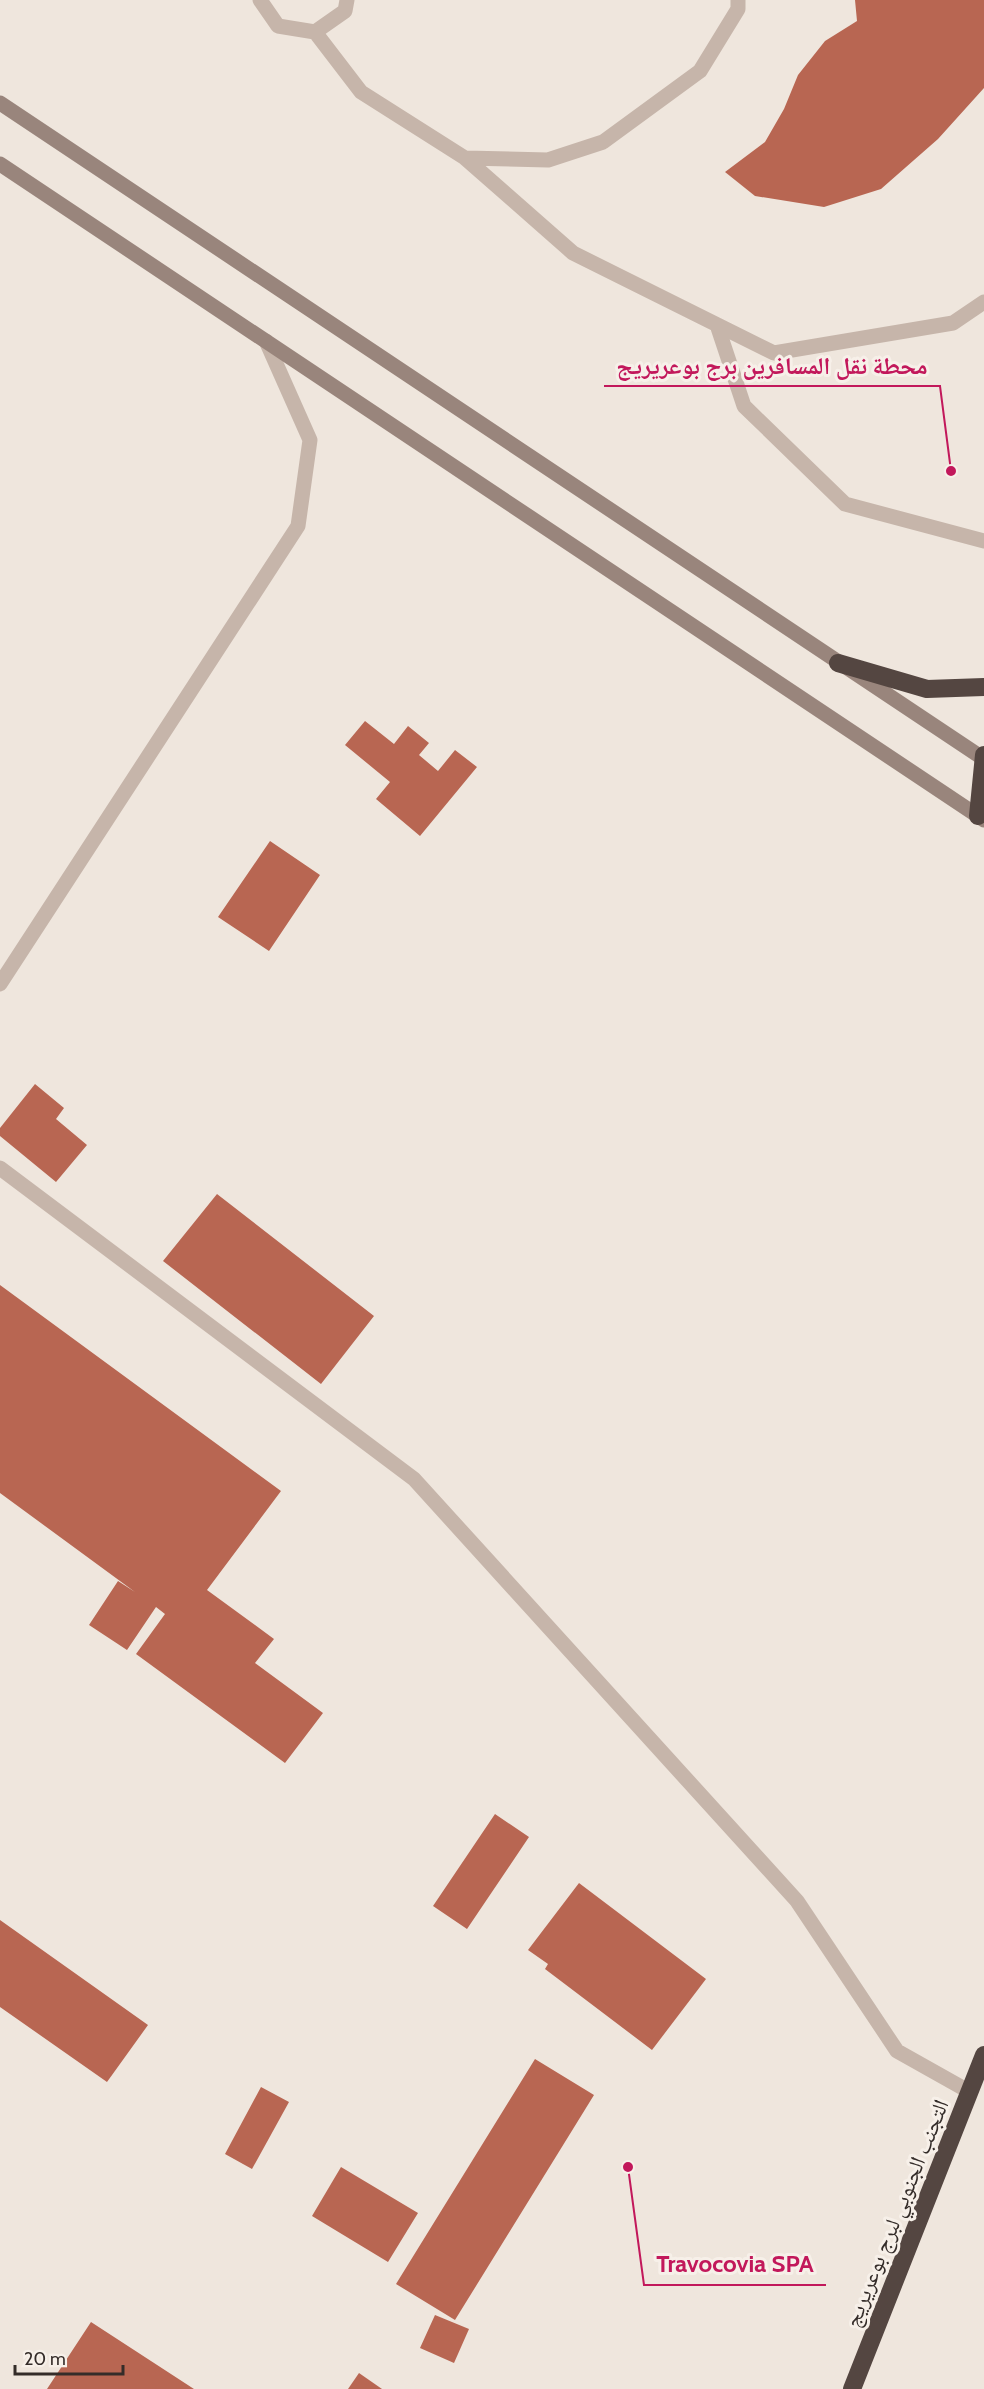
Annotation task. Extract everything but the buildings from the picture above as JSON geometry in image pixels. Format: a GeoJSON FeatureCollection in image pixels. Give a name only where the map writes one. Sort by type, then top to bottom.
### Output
{"type":"FeatureCollection","features":[{"type":"Feature","properties":{"kind":"highway"},"geometry":{"type":"LineString","coordinates":[[838,663],[927,689],[984,687]]}},
{"type":"Feature","properties":{"kind":"highway"},"geometry":{"type":"LineString","coordinates":[[982,817],[983,758]]}},
{"type":"Feature","properties":{"kind":"highway","name":"التجنب الجنوبي لبرج بوعريريج"},"geometry":{"type":"LineString","coordinates":[[852,2389],[984,2055]]}},
{"type":"Feature","properties":{"kind":"highway"},"geometry":{"type":"LineString","coordinates":[[970,2092],[984,2063]]}},
{"type":"Feature","properties":{"kind":"main road"},"geometry":{"type":"LineString","coordinates":[[0,103],[983,758]]}},
{"type":"Feature","properties":{"kind":"main road"},"geometry":{"type":"LineString","coordinates":[[0,164],[982,817]]}},
{"type":"Feature","properties":{"kind":"lane"},"geometry":{"type":"LineString","coordinates":[[260,0],[278,26],[315,32],[361,92],[465,159],[573,253],[774,353],[953,323],[984,302]]}},
{"type":"Feature","properties":{"kind":"lane"},"geometry":{"type":"LineString","coordinates":[[315,32],[345,11],[347,0]]}},
{"type":"Feature","properties":{"kind":"lane"},"geometry":{"type":"LineString","coordinates":[[465,159],[548,160],[603,142],[700,71],[738,9],[738,0]]}},
{"type":"Feature","properties":{"kind":"lane"},"geometry":{"type":"LineString","coordinates":[[717,325],[744,406],[846,504],[984,541]]}},
{"type":"Feature","properties":{"kind":"lane"},"geometry":{"type":"LineString","coordinates":[[0,984],[298,526],[310,440],[266,341]]}},
{"type":"Feature","properties":{"kind":"lane"},"geometry":{"type":"LineString","coordinates":[[0,1168],[414,1479],[797,1901],[897,2051],[970,2092]]}},
{"type":"Feature","properties":{"kind":"place","name":"محطة نقل المسافرين برج بوعريريج"},"geometry":{"type":"Point","coordinates":[951,471]}},
{"type":"Feature","properties":{"kind":"place","name":"Travocovia SPA"},"geometry":{"type":"Point","coordinates":[628,2167]}}]}
